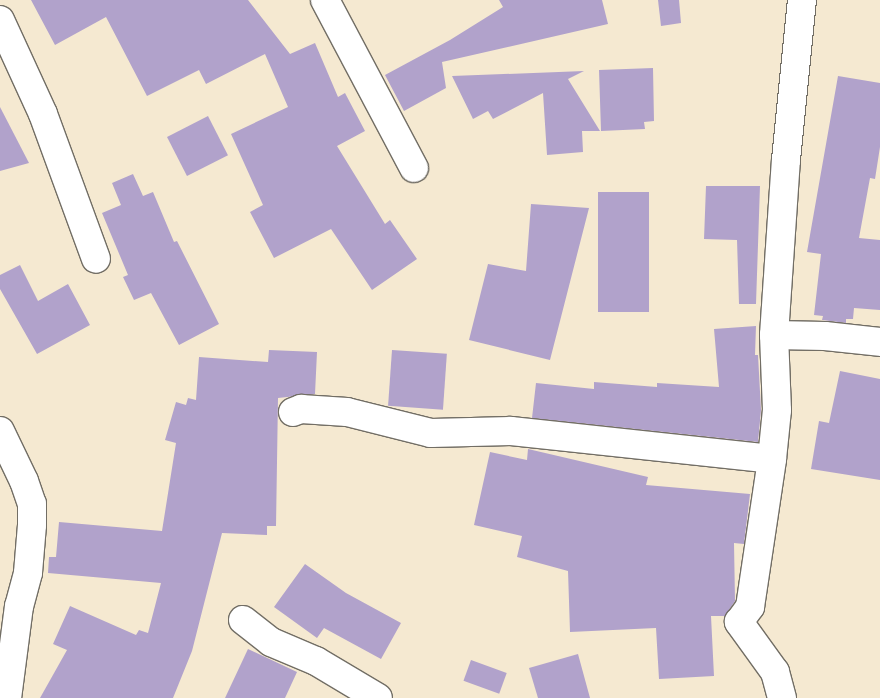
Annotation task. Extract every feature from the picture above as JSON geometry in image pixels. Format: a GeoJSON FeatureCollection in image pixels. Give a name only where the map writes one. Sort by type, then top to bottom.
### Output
{"type":"FeatureCollection","features":[{"type":"Feature","properties":{"kind":"street"},"geometry":{"type":"LineString","coordinates":[[325,0],[414,168]]}},
{"type":"Feature","properties":{"kind":"street"},"geometry":{"type":"LineString","coordinates":[[782,698],[775,672],[739,622],[750,607],[772,459],[777,410],[774,335],[786,160],[802,0]]}},
{"type":"Feature","properties":{"kind":"street"},"geometry":{"type":"LineString","coordinates":[[0,20],[43,114],[96,258]]}},
{"type":"Feature","properties":{"kind":"street"},"geometry":{"type":"LineString","coordinates":[[774,335],[825,336],[880,342]]}},
{"type":"Feature","properties":{"kind":"street"},"geometry":{"type":"LineString","coordinates":[[293,412],[301,409],[347,412],[432,433],[511,431],[772,459]]}},
{"type":"Feature","properties":{"kind":"street"},"geometry":{"type":"LineString","coordinates":[[0,431],[24,481],[32,504],[28,573],[19,606],[7,698]]}},
{"type":"Feature","properties":{"kind":"street"},"geometry":{"type":"LineString","coordinates":[[244,620],[271,642],[316,661],[378,698]]}},
{"type":"Feature","properties":{"kind":"building"},"geometry":{"type":"Polygon","coordinates":[[[31,0],[248,0],[290,54],[315,43],[338,97],[345,93],[365,131],[337,146],[385,224],[390,220],[417,259],[372,290],[331,229],[274,258],[250,212],[263,205],[231,134],[288,107],[265,54],[206,84],[199,70],[147,96],[106,17],[55,45],[31,0]]]}},
{"type":"Feature","properties":{"kind":"building"},"geometry":{"type":"Polygon","coordinates":[[[499,0],[602,0],[608,24],[442,62],[446,88],[404,111],[385,75],[450,40],[503,7],[499,0]]]}},
{"type":"Feature","properties":{"kind":"building"},"geometry":{"type":"Polygon","coordinates":[[[658,0],[679,0],[681,23],[661,26],[658,0]]]}},
{"type":"Feature","properties":{"kind":"building"},"geometry":{"type":"Polygon","coordinates":[[[653,68],[654,121],[644,122],[645,129],[601,131],[599,70],[653,68]]]}},
{"type":"Feature","properties":{"kind":"building"},"geometry":{"type":"Polygon","coordinates":[[[584,71],[568,79],[600,131],[582,131],[583,152],[547,155],[543,93],[493,119],[488,111],[473,119],[452,76],[584,71]]]}},
{"type":"Feature","properties":{"kind":"building"},"geometry":{"type":"Polygon","coordinates":[[[838,76],[880,83],[880,147],[875,179],[870,178],[859,238],[880,240],[880,310],[854,308],[853,319],[846,319],[846,323],[822,320],[823,316],[814,315],[821,254],[807,252],[838,76]]]}},
{"type":"Feature","properties":{"kind":"building"},"geometry":{"type":"Polygon","coordinates":[[[0,107],[29,163],[0,171],[0,107]]]}},
{"type":"Feature","properties":{"kind":"building"},"geometry":{"type":"Polygon","coordinates":[[[208,116],[228,155],[187,176],[167,137],[208,116]]]}},
{"type":"Feature","properties":{"kind":"building"},"geometry":{"type":"Polygon","coordinates":[[[133,174],[143,196],[153,192],[174,242],[177,241],[219,324],[179,345],[151,293],[134,300],[123,277],[128,275],[102,213],[121,205],[112,183],[133,174]]]}},
{"type":"Feature","properties":{"kind":"building"},"geometry":{"type":"Polygon","coordinates":[[[706,186],[760,186],[756,304],[739,304],[737,240],[704,239],[706,186]]]}},
{"type":"Feature","properties":{"kind":"building"},"geometry":{"type":"Polygon","coordinates":[[[598,192],[649,192],[649,312],[598,312],[598,192]]]}},
{"type":"Feature","properties":{"kind":"building"},"geometry":{"type":"Polygon","coordinates":[[[531,204],[589,208],[550,360],[469,340],[488,264],[526,271],[531,204]]]}},
{"type":"Feature","properties":{"kind":"building"},"geometry":{"type":"Polygon","coordinates":[[[20,265],[38,301],[68,284],[90,325],[37,354],[0,289],[0,275],[20,265]]]}},
{"type":"Feature","properties":{"kind":"building"},"geometry":{"type":"Polygon","coordinates":[[[756,326],[755,355],[758,355],[761,410],[758,442],[532,418],[536,383],[594,389],[594,382],[657,387],[657,383],[719,387],[714,329],[756,326]]]}},
{"type":"Feature","properties":{"kind":"building"},"geometry":{"type":"Polygon","coordinates":[[[269,350],[317,352],[315,394],[278,398],[276,526],[267,526],[267,535],[222,533],[192,651],[173,698],[40,698],[67,650],[53,644],[70,606],[136,635],[139,630],[148,633],[161,583],[48,573],[49,557],[56,557],[59,522],[162,531],[176,443],[165,440],[176,402],[186,405],[188,398],[196,400],[199,357],[268,362],[269,350]]]}},
{"type":"Feature","properties":{"kind":"building"},"geometry":{"type":"Polygon","coordinates":[[[392,350],[447,354],[443,410],[388,406],[392,350]]]}},
{"type":"Feature","properties":{"kind":"building"},"geometry":{"type":"Polygon","coordinates":[[[840,371],[880,379],[880,480],[811,469],[819,421],[829,423],[840,371]]]}},
{"type":"Feature","properties":{"kind":"building"},"geometry":{"type":"Polygon","coordinates":[[[528,449],[648,477],[646,485],[750,494],[744,544],[734,543],[735,601],[725,616],[711,616],[714,676],[659,679],[656,628],[570,632],[568,571],[517,557],[522,536],[474,525],[490,452],[527,460],[528,449]]]}},
{"type":"Feature","properties":{"kind":"building"},"geometry":{"type":"Polygon","coordinates":[[[305,564],[346,593],[401,623],[381,659],[324,628],[317,638],[274,607],[305,564]]]}},
{"type":"Feature","properties":{"kind":"building"},"geometry":{"type":"Polygon","coordinates":[[[248,649],[297,672],[285,698],[225,698],[248,649]]]}},
{"type":"Feature","properties":{"kind":"building"},"geometry":{"type":"Polygon","coordinates":[[[578,654],[590,698],[538,698],[529,668],[578,654]]]}},
{"type":"Feature","properties":{"kind":"building"},"geometry":{"type":"Polygon","coordinates":[[[471,660],[507,673],[499,694],[463,681],[471,660]]]}}]}
